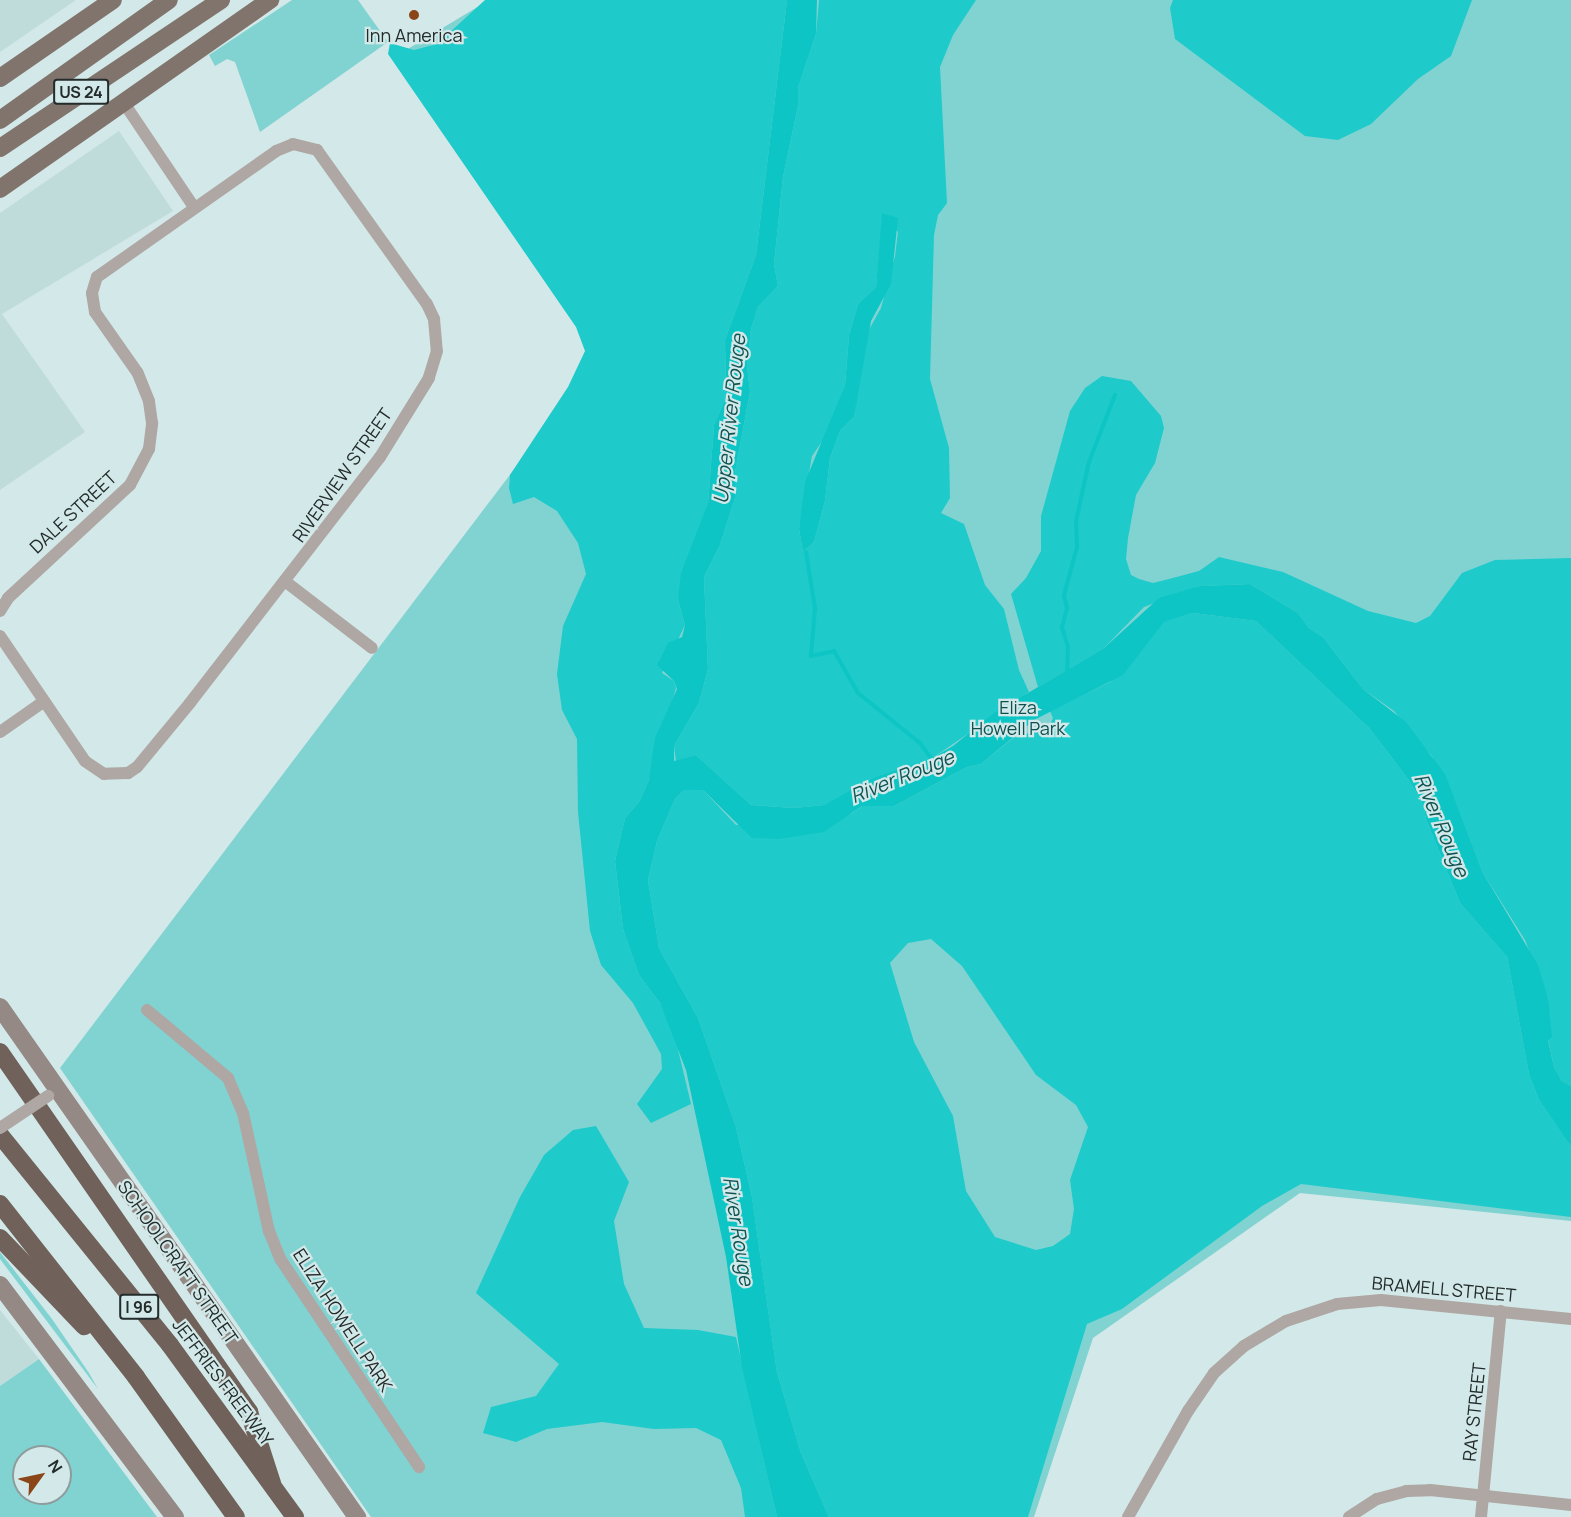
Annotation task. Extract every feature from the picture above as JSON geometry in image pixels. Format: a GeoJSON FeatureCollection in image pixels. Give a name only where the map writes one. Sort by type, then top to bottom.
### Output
{"type":"FeatureCollection","features":[{"type":"Feature","properties":{"kind":"highway"},"geometry":{"type":"LineString","coordinates":[[0,1052],[249,1413],[272,1483]]}},
{"type":"Feature","properties":{"kind":"highway","name":"JEFFRIES FREEWAY"},"geometry":{"type":"LineString","coordinates":[[0,1136],[170,1345],[295,1517]]}},
{"type":"Feature","properties":{"kind":"highway","name":"I 96"},"geometry":{"type":"LineString","coordinates":[[0,1204],[136,1377],[237,1517]]}},
{"type":"Feature","properties":{"kind":"highway"},"geometry":{"type":"LineString","coordinates":[[0,1238],[22,1265],[136,1377]]}},
{"type":"Feature","properties":{"kind":"main road"},"geometry":{"type":"LineString","coordinates":[[0,78],[113,0]]}},
{"type":"Feature","properties":{"kind":"main road","name":"US 24"},"geometry":{"type":"LineString","coordinates":[[0,120],[169,0]]}},
{"type":"Feature","properties":{"kind":"main road","name":"US 24"},"geometry":{"type":"LineString","coordinates":[[0,148],[221,0]]}},
{"type":"Feature","properties":{"kind":"main road"},"geometry":{"type":"LineString","coordinates":[[0,189],[270,0]]}},
{"type":"Feature","properties":{"kind":"main road","name":"SCHOOLCRAFT STREET"},"geometry":{"type":"LineString","coordinates":[[0,1007],[53,1093],[357,1517]]}},
{"type":"Feature","properties":{"kind":"main road"},"geometry":{"type":"LineString","coordinates":[[0,1285],[176,1517]]}},
{"type":"Feature","properties":{"kind":"street"},"geometry":{"type":"LineString","coordinates":[[124,103],[194,207]]}},
{"type":"Feature","properties":{"kind":"street","name":"RIVERVIEW STREET"},"geometry":{"type":"LineString","coordinates":[[43,702],[93,769],[115,776],[128,773],[137,767],[352,497],[421,393],[436,351],[434,319],[427,304],[328,160],[309,146],[284,147],[194,207]]}},
{"type":"Feature","properties":{"kind":"street","name":"DALE STREET"},"geometry":{"type":"LineString","coordinates":[[0,612],[9,598],[129,485],[144,462],[152,435],[149,401],[136,372],[95,312],[92,293],[97,277],[106,267],[194,207]]}},
{"type":"Feature","properties":{"kind":"street"},"geometry":{"type":"LineString","coordinates":[[286,582],[372,648]]}},
{"type":"Feature","properties":{"kind":"street"},"geometry":{"type":"LineString","coordinates":[[0,636],[43,702],[0,732]]}},
{"type":"Feature","properties":{"kind":"street","name":"ELIZA HOWELL PARK"},"geometry":{"type":"LineString","coordinates":[[147,1010],[228,1078],[243,1113],[269,1231],[281,1260],[419,1467]]}},
{"type":"Feature","properties":{"kind":"street"},"geometry":{"type":"LineString","coordinates":[[0,1128],[53,1093]]}},
{"type":"Feature","properties":{"kind":"street","name":"BRAMELL STREET"},"geometry":{"type":"LineString","coordinates":[[1128,1517],[1200,1392],[1227,1360],[1264,1332],[1309,1311],[1360,1301],[1402,1301],[1571,1319]]}},
{"type":"Feature","properties":{"kind":"street","name":"RAY STREET"},"geometry":{"type":"LineString","coordinates":[[1481,1517],[1501,1311]]}},
{"type":"Feature","properties":{"kind":"street"},"geometry":{"type":"LineString","coordinates":[[1349,1517],[1377,1499],[1406,1491],[1571,1505]]}},
{"type":"Feature","properties":{"kind":"shaded area"},"geometry":{"type":"Polygon","coordinates":[[[0,0],[76,0],[0,52],[0,0]]]}},
{"type":"Feature","properties":{"kind":"shaded area"},"geometry":{"type":"Polygon","coordinates":[[[485,0],[787,0],[756,255],[725,340],[726,397],[714,425],[708,503],[678,600],[685,625],[662,673],[674,681],[676,688],[649,780],[639,802],[625,818],[615,861],[623,929],[639,975],[660,1003],[675,1037],[691,1104],[651,1123],[637,1104],[662,1069],[661,1054],[633,1003],[601,965],[590,931],[578,812],[577,739],[562,710],[557,674],[563,626],[586,574],[578,543],[557,511],[534,497],[513,504],[509,488],[510,475],[568,387],[585,351],[576,327],[388,54],[390,43],[414,50],[437,44],[485,0]]]}},
{"type":"Feature","properties":{"kind":"shaded area"},"geometry":{"type":"Polygon","coordinates":[[[819,0],[976,0],[953,35],[940,67],[947,203],[938,215],[934,235],[930,379],[949,448],[950,498],[941,513],[964,524],[985,585],[1004,609],[1019,670],[1029,692],[934,757],[824,805],[794,808],[751,805],[696,755],[676,761],[674,746],[699,703],[708,669],[704,577],[720,545],[735,498],[735,472],[750,392],[747,366],[751,329],[758,307],[778,286],[774,264],[783,177],[798,106],[798,88],[816,34],[819,0]],[[883,213],[876,287],[858,304],[849,335],[845,385],[825,437],[812,456],[799,529],[803,552],[814,542],[825,501],[830,458],[840,431],[854,417],[865,337],[881,308],[895,256],[898,232],[883,213]]]}},
{"type":"Feature","properties":{"kind":"shaded area"},"geometry":{"type":"Polygon","coordinates":[[[1173,0],[1472,0],[1451,56],[1418,79],[1371,124],[1338,140],[1305,136],[1175,39],[1170,8],[1173,0]]]}},
{"type":"Feature","properties":{"kind":"shaded area"},"geometry":{"type":"Polygon","coordinates":[[[119,131],[173,211],[2,314],[85,432],[0,490],[0,213],[119,131]]]}},
{"type":"Feature","properties":{"kind":"shaded area"},"geometry":{"type":"Polygon","coordinates":[[[1102,376],[1131,381],[1161,416],[1164,428],[1155,463],[1136,495],[1128,538],[1126,559],[1131,575],[1139,579],[1153,583],[1199,571],[1219,557],[1283,572],[1368,611],[1416,623],[1430,616],[1462,573],[1495,560],[1571,558],[1571,1086],[1562,1081],[1554,1067],[1548,1039],[1548,998],[1525,940],[1483,873],[1455,801],[1432,756],[1394,711],[1363,689],[1323,637],[1309,628],[1298,613],[1250,584],[1200,586],[1144,607],[1104,648],[1038,687],[1011,594],[1026,578],[1041,551],[1041,516],[1070,411],[1085,388],[1102,376]]]}},
{"type":"Feature","properties":{"kind":"shaded area"},"geometry":{"type":"Polygon","coordinates":[[[1193,613],[1256,621],[1370,729],[1408,779],[1423,804],[1426,819],[1460,903],[1507,957],[1529,1074],[1539,1100],[1571,1147],[1571,1217],[1301,1184],[1262,1206],[1122,1309],[1087,1324],[1028,1517],[829,1517],[801,1453],[777,1372],[752,1197],[736,1127],[698,1018],[659,948],[648,880],[657,841],[675,799],[684,790],[703,790],[736,825],[851,814],[862,806],[894,806],[967,767],[981,764],[1013,738],[1049,727],[1053,718],[1050,711],[1110,682],[1163,622],[1193,613]],[[931,939],[908,943],[890,963],[914,1042],[953,1116],[966,1191],[995,1237],[1036,1250],[1053,1246],[1070,1234],[1074,1209],[1070,1180],[1088,1127],[1076,1105],[1036,1075],[962,966],[931,939]]]}},
{"type":"Feature","properties":{"kind":"shaded area"},"geometry":{"type":"Polygon","coordinates":[[[596,1126],[629,1182],[614,1221],[624,1284],[644,1328],[698,1330],[736,1337],[777,1517],[745,1517],[741,1488],[721,1440],[696,1428],[654,1429],[602,1422],[547,1429],[516,1442],[483,1433],[491,1407],[536,1396],[559,1364],[476,1293],[520,1197],[544,1155],[573,1130],[596,1126]]]}},
{"type":"Feature","properties":{"kind":"shaded area"},"geometry":{"type":"Polygon","coordinates":[[[0,1310],[39,1359],[0,1386],[0,1310]]]}},
{"type":"Feature","properties":{"kind":"green space"},"geometry":{"type":"Polygon","coordinates":[[[292,0],[358,0],[388,42],[260,132],[235,62],[227,59],[215,66],[209,55],[292,0]]]}},
{"type":"Feature","properties":{"kind":"green space","name":"Eliza Howell Park"},"geometry":{"type":"Polygon","coordinates":[[[489,0],[1571,0],[1571,1221],[1300,1193],[1093,1338],[1034,1517],[371,1517],[60,1068],[600,356],[396,56],[489,0]]]}},
{"type":"Feature","properties":{"kind":"green space"},"geometry":{"type":"Polygon","coordinates":[[[0,1252],[52,1319],[98,1389],[0,1259],[0,1252]]]}},
{"type":"Feature","properties":{"kind":"green space"},"geometry":{"type":"Polygon","coordinates":[[[39,1359],[157,1517],[0,1517],[0,1386],[39,1359]]]}},
{"type":"Feature","properties":{"kind":"water"},"geometry":{"type":"Polygon","coordinates":[[[787,0],[817,0],[816,34],[798,88],[798,106],[783,177],[774,264],[778,286],[758,307],[751,329],[747,366],[750,392],[735,472],[735,498],[720,545],[704,577],[708,669],[699,703],[674,746],[674,761],[696,755],[751,805],[794,808],[824,805],[874,778],[934,757],[953,746],[994,713],[1104,648],[1159,598],[1200,586],[1250,584],[1298,613],[1309,628],[1323,637],[1363,689],[1406,722],[1445,774],[1483,873],[1538,965],[1548,998],[1552,1037],[1548,1040],[1554,1067],[1562,1081],[1571,1086],[1571,1147],[1539,1100],[1529,1074],[1507,957],[1460,903],[1426,819],[1423,804],[1408,779],[1370,729],[1256,621],[1193,613],[1164,622],[1123,675],[1034,720],[981,764],[967,767],[894,806],[862,806],[824,832],[779,839],[752,838],[703,790],[684,790],[675,799],[657,841],[648,880],[659,948],[698,1018],[736,1127],[752,1197],[777,1372],[801,1453],[829,1517],[777,1517],[742,1367],[726,1257],[686,1070],[660,1003],[639,975],[623,929],[615,861],[625,818],[639,802],[649,780],[655,738],[677,689],[674,681],[657,665],[668,643],[682,637],[685,625],[678,600],[681,573],[708,503],[714,425],[726,397],[725,340],[756,255],[787,0]]]}},
{"type":"Feature","properties":{"kind":"water"},"geometry":{"type":"Polygon","coordinates":[[[882,213],[898,218],[891,284],[871,321],[854,417],[840,431],[830,458],[825,501],[814,542],[803,552],[799,529],[805,482],[845,385],[849,335],[858,304],[876,287],[882,213]]]}},
{"type":"Feature","properties":{"kind":"waterway"},"geometry":{"type":"LineString","coordinates":[[1067,675],[1068,647],[1062,627],[1067,608],[1064,595],[1077,547],[1076,521],[1089,462],[1115,395]]}},
{"type":"Feature","properties":{"kind":"waterway","name":"River Rouge"},"geometry":{"type":"LineString","coordinates":[[806,552],[815,608],[811,656],[834,651],[858,693],[920,743],[933,761]]}},
{"type":"Feature","properties":{"kind":"place","name":"Inn America"},"geometry":{"type":"Point","coordinates":[414,15]}},
{"type":"Feature","properties":{"kind":"water label","name":"Upper River Rouge"},"geometry":{"type":"Point","coordinates":[729,419]}}]}
